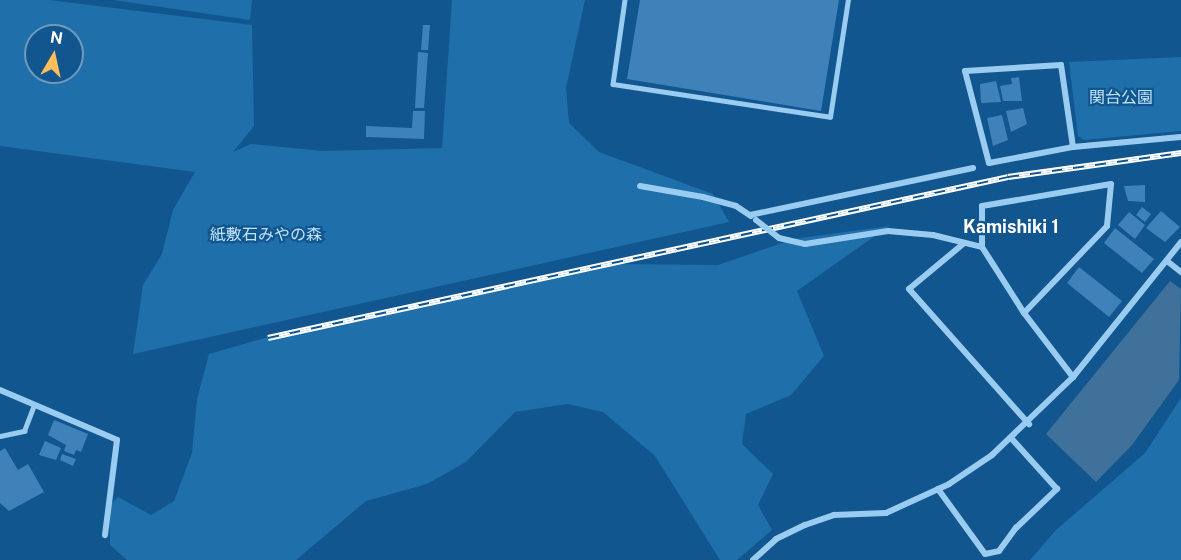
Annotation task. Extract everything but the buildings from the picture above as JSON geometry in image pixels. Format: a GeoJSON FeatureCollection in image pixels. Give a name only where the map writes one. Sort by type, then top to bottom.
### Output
{"type":"FeatureCollection","features":[{"type":"Feature","properties":{"kind":"street"},"geometry":{"type":"LineString","coordinates":[[1073,147],[1061,65],[965,71],[990,163],[1073,147],[1181,138]]}},
{"type":"Feature","properties":{"kind":"street"},"geometry":{"type":"LineString","coordinates":[[750,215],[973,168]]}},
{"type":"Feature","properties":{"kind":"street"},"geometry":{"type":"LineString","coordinates":[[1024,313],[1107,226],[1112,184],[982,206],[982,247],[1024,313],[1073,377]]}},
{"type":"Feature","properties":{"kind":"street"},"geometry":{"type":"LineString","coordinates":[[640,186],[714,200],[750,215],[779,238],[805,244],[888,231],[933,235],[982,247]]}},
{"type":"Feature","properties":{"kind":"street"},"geometry":{"type":"LineString","coordinates":[[753,560],[776,539],[805,525],[834,515],[886,513],[938,489],[1012,439],[1073,377],[1181,242]]}},
{"type":"Feature","properties":{"kind":"street"},"geometry":{"type":"LineString","coordinates":[[963,244],[909,289],[1029,424]]}},
{"type":"Feature","properties":{"kind":"street"},"geometry":{"type":"LineString","coordinates":[[1167,261],[1181,272]]}},
{"type":"Feature","properties":{"kind":"street"},"geometry":{"type":"LineString","coordinates":[[0,390],[117,440],[105,536]]}},
{"type":"Feature","properties":{"kind":"street"},"geometry":{"type":"LineString","coordinates":[[938,489],[985,554],[999,551],[1016,528],[1057,489],[1012,439]]}},
{"type":"Feature","properties":{"kind":"lane"},"geometry":{"type":"LineString","coordinates":[[625,0],[613,84],[830,117],[848,0]]}},
{"type":"Feature","properties":{"kind":"lane"},"geometry":{"type":"LineString","coordinates":[[0,436],[24,431],[34,405]]}},
{"type":"Feature","properties":{"kind":"green space","name":"紙敷石みやの森"},"geometry":{"type":"Polygon","coordinates":[[[0,0],[49,0],[252,25],[254,126],[233,152],[251,144],[323,151],[442,148],[452,0],[585,0],[566,88],[569,123],[599,152],[713,194],[729,222],[133,354],[143,285],[162,254],[173,210],[195,172],[0,146],[0,0]]]}},
{"type":"Feature","properties":{"kind":"green space"},"geometry":{"type":"Polygon","coordinates":[[[113,0],[252,0],[250,20],[113,0]]]}},
{"type":"Feature","properties":{"kind":"green space","name":"関台公園"},"geometry":{"type":"Polygon","coordinates":[[[1181,57],[1181,131],[1084,140],[1078,136],[1069,62],[1181,57]]]}},
{"type":"Feature","properties":{"kind":"green space"},"geometry":{"type":"Polygon","coordinates":[[[889,226],[797,291],[824,356],[791,395],[746,414],[742,444],[773,474],[758,505],[772,530],[737,560],[720,560],[655,456],[603,412],[568,404],[515,412],[466,462],[427,484],[366,501],[296,560],[127,560],[110,545],[109,506],[118,497],[151,515],[174,501],[192,453],[197,399],[209,354],[296,329],[610,264],[718,265],[794,239],[889,226]]]}},
{"type":"Feature","properties":{"kind":"green space"},"geometry":{"type":"Polygon","coordinates":[[[1181,398],[1181,560],[1030,560],[1056,530],[1145,453],[1181,398]]]}},
{"type":"Feature","properties":{"kind":"shaded area"},"geometry":{"type":"Polygon","coordinates":[[[1170,281],[1181,289],[1179,380],[1132,445],[1096,482],[1046,434],[1170,281]]]}},
{"type":"Feature","properties":{"kind":"railway"},"geometry":{"type":"LineString","coordinates":[[268,338],[1008,177],[1181,153]]}},
{"type":"Feature","properties":{"kind":"district","name":"Kamishiki 1"},"geometry":{"type":"Point","coordinates":[1011,227]}}]}
